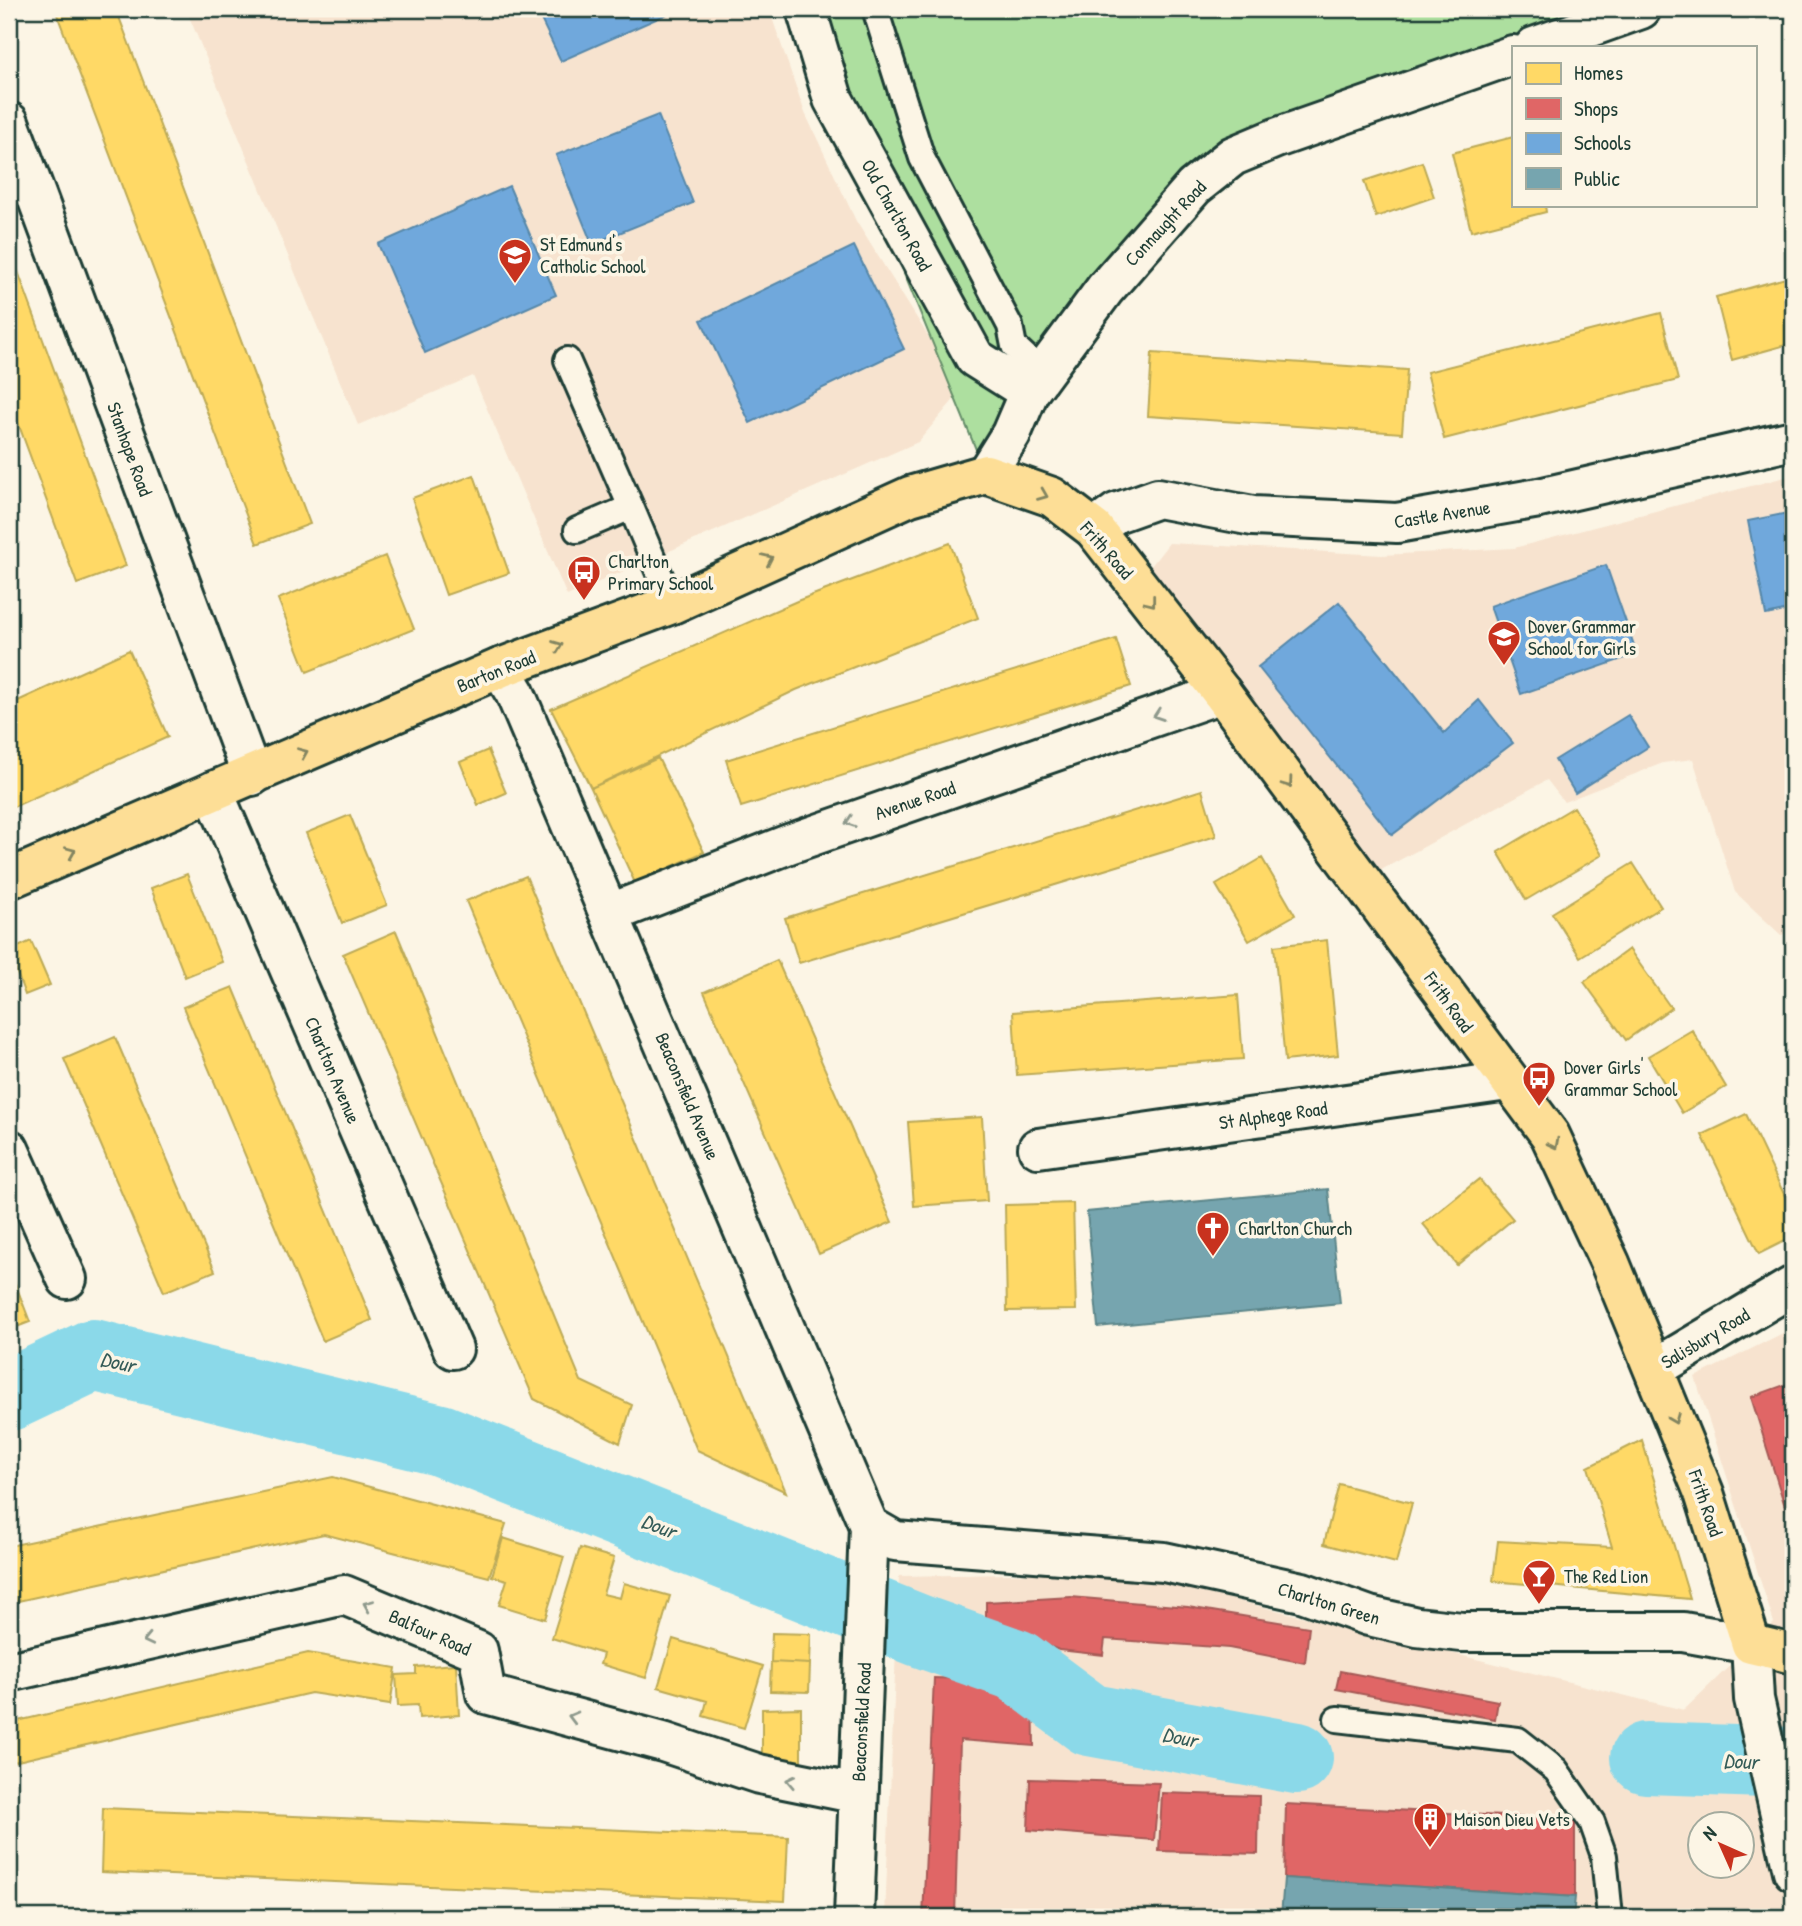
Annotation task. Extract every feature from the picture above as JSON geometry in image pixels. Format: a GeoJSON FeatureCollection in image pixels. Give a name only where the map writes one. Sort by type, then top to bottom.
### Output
{"type":"FeatureCollection","features":[{"type":"Feature","properties":{"kind":"main road","name":"Barton Road"},"geometry":{"type":"LineString","coordinates":[[9,879],[500,668],[672,604],[910,496],[986,474]]}},
{"type":"Feature","properties":{"kind":"main road","name":"Frith Road"},"geometry":{"type":"LineString","coordinates":[[986,474],[1052,497],[1094,529],[1222,693],[1550,1136],[1610,1263],[1704,1493],[1751,1644]]}},
{"type":"Feature","properties":{"kind":"main road","name":"Charlton Green"},"geometry":{"type":"LineString","coordinates":[[1751,1644],[1793,1654]]}},
{"type":"Feature","properties":{"kind":"street","name":"Old Charlton Road"},"geometry":{"type":"LineString","coordinates":[[806,9],[833,99],[975,358],[1036,382]]}},
{"type":"Feature","properties":{"kind":"street"},"geometry":{"type":"LineString","coordinates":[[1537,46],[1641,9]]}},
{"type":"Feature","properties":{"kind":"street","name":"Connaught Road"},"geometry":{"type":"LineString","coordinates":[[986,474],[1011,434],[1036,382],[1105,289],[1194,187],[1233,156],[1512,55]]}},
{"type":"Feature","properties":{"kind":"street","name":"Stanhope Road"},"geometry":{"type":"LineString","coordinates":[[9,122],[252,776]]}},
{"type":"Feature","properties":{"kind":"street","name":"Castle Avenue"},"geometry":{"type":"LineString","coordinates":[[1094,529],[1116,513],[1158,498],[1253,516],[1397,523],[1539,498],[1793,440]]}},
{"type":"Feature","properties":{"kind":"street","name":"Beaconsfield Avenue"},"geometry":{"type":"LineString","coordinates":[[500,668],[515,693],[611,913],[869,1526]]}},
{"type":"Feature","properties":{"kind":"street","name":"Avenue Road"},"geometry":{"type":"LineString","coordinates":[[611,913],[789,844],[1222,693]]}},
{"type":"Feature","properties":{"kind":"street","name":"Charlton Avenue"},"geometry":{"type":"LineString","coordinates":[[213,791],[453,1349]]}},
{"type":"Feature","properties":{"kind":"street","name":"St Alphege Road"},"geometry":{"type":"LineString","coordinates":[[1038,1148],[1507,1081]]}},
{"type":"Feature","properties":{"kind":"street"},"geometry":{"type":"LineString","coordinates":[[9,1149],[19,1200],[67,1279]]}},
{"type":"Feature","properties":{"kind":"street","name":"Salisbury Road"},"geometry":{"type":"LineString","coordinates":[[1654,1369],[1793,1286]]}},
{"type":"Feature","properties":{"kind":"street","name":"Charlton Green"},"geometry":{"type":"LineString","coordinates":[[869,1526],[895,1541],[1164,1562],[1302,1592],[1369,1616],[1417,1627],[1462,1632],[1683,1632],[1751,1644]]}},
{"type":"Feature","properties":{"kind":"street","name":"Beaconsfield Road"},"geometry":{"type":"LineString","coordinates":[[854,1917],[869,1526]]}},
{"type":"Feature","properties":{"kind":"street","name":"Balfour Road"},"geometry":{"type":"LineString","coordinates":[[9,1672],[344,1595],[478,1651],[486,1694],[663,1742],[758,1774],[858,1794]]}},
{"type":"Feature","properties":{"kind":"street"},"geometry":{"type":"LineString","coordinates":[[1751,1644],[1754,1699],[1791,1865]]}},
{"type":"Feature","properties":{"kind":"lane"},"geometry":{"type":"LineString","coordinates":[[876,9],[922,158],[1010,326],[1014,346],[1036,382]]}},
{"type":"Feature","properties":{"kind":"lane"},"geometry":{"type":"LineString","coordinates":[[568,360],[672,604]]}},
{"type":"Feature","properties":{"kind":"lane"},"geometry":{"type":"LineString","coordinates":[[577,530],[631,507]]}},
{"type":"Feature","properties":{"kind":"lane"},"geometry":{"type":"LineString","coordinates":[[1337,1719],[1518,1740],[1556,1770],[1592,1822],[1604,1856],[1610,1917]]}},
{"type":"Feature","properties":{"kind":"shaded area","name":"St Edmund's Catholic School"},"geometry":{"type":"Polygon","coordinates":[[[186,9],[769,9],[805,113],[856,221],[962,390],[918,442],[567,596],[473,376],[358,425],[186,9]]]}},
{"type":"Feature","properties":{"kind":"shaded area","name":"Dover Grammar School for Girls"},"geometry":{"type":"Polygon","coordinates":[[[1793,475],[1793,931],[1781,935],[1735,892],[1693,759],[1663,763],[1564,802],[1547,780],[1372,875],[1144,575],[1169,543],[1382,555],[1514,548],[1793,475]]]}},
{"type":"Feature","properties":{"kind":"shaded area"},"geometry":{"type":"Polygon","coordinates":[[[1793,1328],[1793,1917],[885,1917],[899,1576],[1120,1572],[1684,1710],[1774,1623],[1695,1377],[1793,1328]]]}},
{"type":"Feature","properties":{"kind":"green space"},"geometry":{"type":"Polygon","coordinates":[[[806,9],[1641,9],[1548,46],[1512,46],[1512,60],[1194,187],[986,474],[833,99],[806,9]]]}},
{"type":"Feature","properties":{"kind":"building: Homes"},"geometry":{"type":"Polygon","coordinates":[[[55,9],[116,9],[310,524],[257,544],[55,9]]]}},
{"type":"Feature","properties":{"kind":"building: Homes"},"geometry":{"type":"Polygon","coordinates":[[[1512,137],[1512,206],[1545,206],[1546,212],[1471,231],[1452,153],[1512,137]]]}},
{"type":"Feature","properties":{"kind":"building: Homes"},"geometry":{"type":"Polygon","coordinates":[[[1422,162],[1434,197],[1376,217],[1364,181],[1422,162]]]}},
{"type":"Feature","properties":{"kind":"building: Homes"},"geometry":{"type":"Polygon","coordinates":[[[9,247],[126,566],[77,584],[9,398],[9,247]]]}},
{"type":"Feature","properties":{"kind":"building: Homes"},"geometry":{"type":"Polygon","coordinates":[[[1793,276],[1793,343],[1732,360],[1716,297],[1793,276]]]}},
{"type":"Feature","properties":{"kind":"building: Homes"},"geometry":{"type":"Polygon","coordinates":[[[1661,313],[1678,380],[1444,439],[1427,372],[1661,313]]]}},
{"type":"Feature","properties":{"kind":"building: Homes"},"geometry":{"type":"Polygon","coordinates":[[[1152,353],[1407,370],[1402,433],[1148,416],[1152,353]]]}},
{"type":"Feature","properties":{"kind":"building: Homes"},"geometry":{"type":"Polygon","coordinates":[[[474,475],[509,573],[446,595],[412,498],[474,475]]]}},
{"type":"Feature","properties":{"kind":"building: Homes"},"geometry":{"type":"Polygon","coordinates":[[[950,543],[978,618],[796,690],[591,788],[551,709],[797,601],[950,543]]]}},
{"type":"Feature","properties":{"kind":"building: Homes"},"geometry":{"type":"Polygon","coordinates":[[[385,556],[414,629],[307,672],[278,599],[385,556]]]}},
{"type":"Feature","properties":{"kind":"building: Homes"},"geometry":{"type":"Polygon","coordinates":[[[1116,639],[1131,686],[741,807],[726,760],[1116,639]]]}},
{"type":"Feature","properties":{"kind":"building: Homes"},"geometry":{"type":"Polygon","coordinates":[[[129,650],[168,737],[9,809],[9,705],[129,650]]]}},
{"type":"Feature","properties":{"kind":"building: Homes"},"geometry":{"type":"Polygon","coordinates":[[[488,750],[506,793],[478,805],[460,762],[488,750]]]}},
{"type":"Feature","properties":{"kind":"building: Homes"},"geometry":{"type":"Polygon","coordinates":[[[658,758],[704,852],[635,883],[591,788],[658,758]]]}},
{"type":"Feature","properties":{"kind":"building: Homes"},"geometry":{"type":"Polygon","coordinates":[[[1202,790],[1216,836],[799,963],[785,918],[1202,790]]]}},
{"type":"Feature","properties":{"kind":"building: Homes"},"geometry":{"type":"Polygon","coordinates":[[[1574,807],[1602,855],[1526,900],[1498,852],[1574,807]]]}},
{"type":"Feature","properties":{"kind":"building: Homes"},"geometry":{"type":"Polygon","coordinates":[[[350,815],[387,905],[342,923],[306,833],[350,815]]]}},
{"type":"Feature","properties":{"kind":"building: Homes"},"geometry":{"type":"Polygon","coordinates":[[[1262,858],[1295,915],[1249,941],[1216,885],[1262,858]]]}},
{"type":"Feature","properties":{"kind":"building: Homes"},"geometry":{"type":"Polygon","coordinates":[[[1633,863],[1661,907],[1580,957],[1552,913],[1633,863]]]}},
{"type":"Feature","properties":{"kind":"building: Homes"},"geometry":{"type":"Polygon","coordinates":[[[187,874],[222,962],[185,977],[151,888],[187,874]]]}},
{"type":"Feature","properties":{"kind":"building: Homes"},"geometry":{"type":"Polygon","coordinates":[[[526,876],[786,1492],[697,1450],[466,901],[526,876]]]}},
{"type":"Feature","properties":{"kind":"building: Homes"},"geometry":{"type":"Polygon","coordinates":[[[396,931],[581,1381],[632,1405],[620,1443],[534,1399],[343,954],[396,931]]]}},
{"type":"Feature","properties":{"kind":"building: Homes"},"geometry":{"type":"Polygon","coordinates":[[[1327,940],[1338,1055],[1285,1061],[1274,946],[1327,940]]]}},
{"type":"Feature","properties":{"kind":"building: Homes"},"geometry":{"type":"Polygon","coordinates":[[[31,941],[50,985],[25,995],[9,951],[31,941]]]}},
{"type":"Feature","properties":{"kind":"building: Homes"},"geometry":{"type":"Polygon","coordinates":[[[1629,949],[1671,1008],[1626,1040],[1584,982],[1629,949]]]}},
{"type":"Feature","properties":{"kind":"building: Homes"},"geometry":{"type":"Polygon","coordinates":[[[777,960],[892,1222],[819,1254],[704,992],[777,960]]]}},
{"type":"Feature","properties":{"kind":"building: Homes"},"geometry":{"type":"Polygon","coordinates":[[[233,987],[372,1320],[323,1341],[183,1007],[233,987]]]}},
{"type":"Feature","properties":{"kind":"building: Homes"},"geometry":{"type":"Polygon","coordinates":[[[1238,995],[1243,1059],[1017,1075],[1013,1012],[1238,995]]]}},
{"type":"Feature","properties":{"kind":"building: Homes"},"geometry":{"type":"Polygon","coordinates":[[[1692,1030],[1726,1087],[1682,1113],[1648,1056],[1692,1030]]]}},
{"type":"Feature","properties":{"kind":"building: Homes"},"geometry":{"type":"Polygon","coordinates":[[[115,1037],[215,1271],[164,1292],[64,1059],[115,1037]]]}},
{"type":"Feature","properties":{"kind":"building: Homes"},"geometry":{"type":"Polygon","coordinates":[[[1746,1114],[1793,1213],[1793,1237],[1759,1254],[1702,1135],[1746,1114]]]}},
{"type":"Feature","properties":{"kind":"building: Homes"},"geometry":{"type":"Polygon","coordinates":[[[982,1117],[987,1201],[914,1206],[908,1122],[982,1117]]]}},
{"type":"Feature","properties":{"kind":"building: Homes"},"geometry":{"type":"Polygon","coordinates":[[[1479,1179],[1513,1219],[1457,1265],[1423,1224],[1479,1179]]]}},
{"type":"Feature","properties":{"kind":"building: Homes"},"geometry":{"type":"Polygon","coordinates":[[[1073,1203],[1076,1310],[1007,1311],[1005,1205],[1073,1203]]]}},
{"type":"Feature","properties":{"kind":"building: Homes"},"geometry":{"type":"Polygon","coordinates":[[[9,1267],[30,1322],[9,1330],[9,1267]]]}},
{"type":"Feature","properties":{"kind":"building: Homes"},"geometry":{"type":"Polygon","coordinates":[[[1642,1440],[1690,1599],[1493,1581],[1498,1541],[1612,1547],[1588,1467],[1642,1440]]]}},
{"type":"Feature","properties":{"kind":"building: Homes"},"geometry":{"type":"Polygon","coordinates":[[[333,1477],[506,1524],[489,1577],[324,1534],[9,1603],[9,1546],[333,1477]]]}},
{"type":"Feature","properties":{"kind":"building: Homes"},"geometry":{"type":"Polygon","coordinates":[[[1339,1484],[1412,1503],[1396,1563],[1324,1544],[1339,1484]]]}},
{"type":"Feature","properties":{"kind":"building: Homes"},"geometry":{"type":"Polygon","coordinates":[[[503,1538],[564,1557],[545,1619],[499,1605],[507,1580],[492,1576],[503,1538]]]}},
{"type":"Feature","properties":{"kind":"building: Homes"},"geometry":{"type":"Polygon","coordinates":[[[580,1548],[614,1558],[603,1594],[620,1598],[624,1583],[670,1596],[646,1678],[600,1664],[603,1654],[552,1638],[580,1548]]]}},
{"type":"Feature","properties":{"kind":"building: Homes"},"geometry":{"type":"Polygon","coordinates":[[[772,1633],[811,1634],[810,1664],[771,1662],[772,1633]]]}},
{"type":"Feature","properties":{"kind":"building: Homes"},"geometry":{"type":"Polygon","coordinates":[[[673,1639],[763,1666],[744,1728],[703,1716],[707,1701],[658,1687],[673,1639]]]}},
{"type":"Feature","properties":{"kind":"building: Homes"},"geometry":{"type":"Polygon","coordinates":[[[308,1653],[396,1668],[390,1705],[311,1693],[9,1763],[9,1723],[308,1653]]]}},
{"type":"Feature","properties":{"kind":"building: Homes"},"geometry":{"type":"Polygon","coordinates":[[[771,1662],[810,1664],[809,1692],[770,1691],[771,1662]]]}},
{"type":"Feature","properties":{"kind":"building: Homes"},"geometry":{"type":"Polygon","coordinates":[[[456,1664],[459,1715],[419,1718],[418,1705],[398,1706],[396,1675],[416,1674],[416,1667],[456,1664]]]}},
{"type":"Feature","properties":{"kind":"building: Homes"},"geometry":{"type":"Polygon","coordinates":[[[801,1708],[801,1768],[762,1768],[762,1709],[801,1708]]]}},
{"type":"Feature","properties":{"kind":"building: Homes"},"geometry":{"type":"Polygon","coordinates":[[[103,1808],[788,1837],[785,1901],[101,1872],[103,1808]]]}},
{"type":"Feature","properties":{"kind":"building: Shops"},"geometry":{"type":"Polygon","coordinates":[[[1793,1382],[1793,1532],[1751,1397],[1793,1382]]]}},
{"type":"Feature","properties":{"kind":"building: Shops"},"geometry":{"type":"Polygon","coordinates":[[[1071,1597],[1188,1607],[1309,1627],[1305,1663],[1229,1648],[1105,1639],[1103,1655],[1059,1650],[986,1621],[986,1602],[1071,1597]]]}},
{"type":"Feature","properties":{"kind":"building: Shops"},"geometry":{"type":"Polygon","coordinates":[[[1340,1671],[1498,1701],[1495,1719],[1336,1689],[1340,1671]]]}},
{"type":"Feature","properties":{"kind":"building: Shops"},"geometry":{"type":"Polygon","coordinates":[[[934,1678],[1033,1681],[1034,1746],[960,1740],[955,1917],[923,1917],[934,1678]]]}},
{"type":"Feature","properties":{"kind":"building: Shops"},"geometry":{"type":"Polygon","coordinates":[[[1030,1779],[1159,1783],[1154,1840],[1028,1830],[1030,1779]]]}},
{"type":"Feature","properties":{"kind":"building: Shops"},"geometry":{"type":"Polygon","coordinates":[[[1162,1793],[1259,1796],[1258,1854],[1159,1851],[1162,1793]]]}},
{"type":"Feature","properties":{"kind":"building: Shops","name":"Maison Dieu Vets"},"geometry":{"type":"Polygon","coordinates":[[[1286,1804],[1575,1820],[1575,1897],[1284,1878],[1286,1804]]]}},
{"type":"Feature","properties":{"kind":"building: Schools"},"geometry":{"type":"Polygon","coordinates":[[[536,9],[671,9],[672,12],[561,61],[536,9]]]}},
{"type":"Feature","properties":{"kind":"building: Schools"},"geometry":{"type":"Polygon","coordinates":[[[658,115],[693,203],[592,244],[556,155],[658,115]]]}},
{"type":"Feature","properties":{"kind":"building: Schools"},"geometry":{"type":"Polygon","coordinates":[[[509,186],[556,295],[425,353],[378,244],[509,186]]]}},
{"type":"Feature","properties":{"kind":"building: Schools"},"geometry":{"type":"Polygon","coordinates":[[[854,246],[904,349],[750,423],[701,320],[854,246]]]}},
{"type":"Feature","properties":{"kind":"building: Schools"},"geometry":{"type":"Polygon","coordinates":[[[1793,512],[1793,609],[1766,615],[1748,521],[1793,512]]]}},
{"type":"Feature","properties":{"kind":"building: Schools"},"geometry":{"type":"Polygon","coordinates":[[[1606,565],[1637,654],[1521,694],[1490,606],[1606,565]]]}},
{"type":"Feature","properties":{"kind":"building: Schools"},"geometry":{"type":"Polygon","coordinates":[[[1339,602],[1444,733],[1479,700],[1513,743],[1392,835],[1258,667],[1339,602]]]}},
{"type":"Feature","properties":{"kind":"building: Schools"},"geometry":{"type":"Polygon","coordinates":[[[1628,715],[1648,747],[1575,793],[1555,760],[1628,715]]]}},
{"type":"Feature","properties":{"kind":"building: Public","name":"Charlton Church"},"geometry":{"type":"Polygon","coordinates":[[[1328,1189],[1340,1303],[1098,1327],[1087,1212],[1328,1189]]]}},
{"type":"Feature","properties":{"kind":"building: Public"},"geometry":{"type":"Polygon","coordinates":[[[1284,1878],[1575,1897],[1573,1917],[1281,1917],[1284,1878]]]}},
{"type":"Feature","properties":{"kind":"waterway","name":"Dour"},"geometry":{"type":"LineString","coordinates":[[9,1395],[93,1355],[440,1440],[920,1631],[1016,1665],[1090,1720],[1297,1758]]}},
{"type":"Feature","properties":{"kind":"waterway","name":"Dour"},"geometry":{"type":"LineString","coordinates":[[1646,1758],[1793,1763]]}},
{"type":"Feature","properties":{"kind":"place","name":"St Edmund's Catholic School"},"geometry":{"type":"Point","coordinates":[515,285]}},
{"type":"Feature","properties":{"kind":"place","name":"Charlton Primary School"},"geometry":{"type":"Point","coordinates":[584,602]}},
{"type":"Feature","properties":{"kind":"place","name":"Dover Grammar School for Girls"},"geometry":{"type":"Point","coordinates":[1504,667]}},
{"type":"Feature","properties":{"kind":"place","name":"Dover Girls' Grammar School"},"geometry":{"type":"Point","coordinates":[1539,1108]}},
{"type":"Feature","properties":{"kind":"place","name":"Charlton Church"},"geometry":{"type":"Point","coordinates":[1213,1258]}},
{"type":"Feature","properties":{"kind":"place","name":"The Red Lion"},"geometry":{"type":"Point","coordinates":[1539,1606]}},
{"type":"Feature","properties":{"kind":"place","name":"Maison Dieu Vets"},"geometry":{"type":"Point","coordinates":[1430,1849]}}]}
